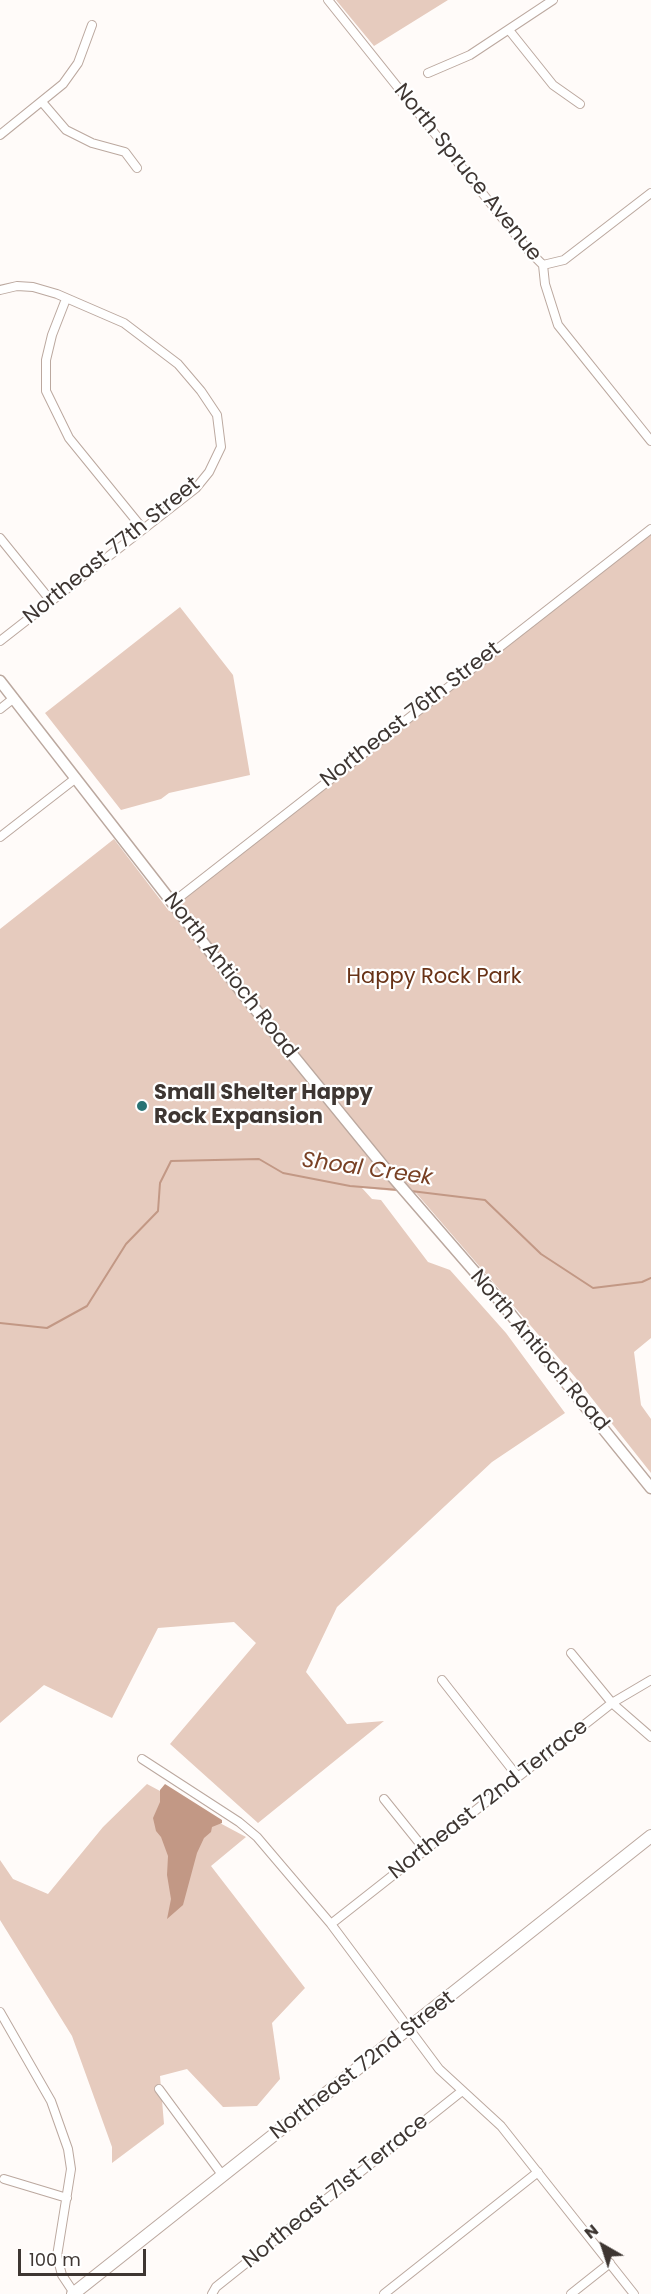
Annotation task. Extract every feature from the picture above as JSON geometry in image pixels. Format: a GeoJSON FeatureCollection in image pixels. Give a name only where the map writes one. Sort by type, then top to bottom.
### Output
{"type":"FeatureCollection","features":[{"type":"Feature","properties":{"kind":"main road","name":"Northeast 72nd Street"},"geometry":{"type":"LineString","coordinates":[[74,2294],[651,1836]]}},
{"type":"Feature","properties":{"kind":"street","name":"North Spruce Avenue"},"geometry":{"type":"LineString","coordinates":[[328,0],[527,249],[543,265],[544,284],[558,325],[651,441]]}},
{"type":"Feature","properties":{"kind":"street"},"geometry":{"type":"LineString","coordinates":[[428,73],[470,55],[553,0]]}},
{"type":"Feature","properties":{"kind":"street"},"geometry":{"type":"LineString","coordinates":[[0,135],[63,84],[78,63],[92,25]]}},
{"type":"Feature","properties":{"kind":"street"},"geometry":{"type":"LineString","coordinates":[[509,30],[554,85],[580,104]]}},
{"type":"Feature","properties":{"kind":"street"},"geometry":{"type":"LineString","coordinates":[[42,102],[66,130],[92,143],[125,152],[137,168]]}},
{"type":"Feature","properties":{"kind":"street"},"geometry":{"type":"LineString","coordinates":[[543,265],[564,260],[650,197]]}},
{"type":"Feature","properties":{"kind":"street"},"geometry":{"type":"LineString","coordinates":[[0,290],[17,286],[33,287],[66,299],[48,352],[46,391],[69,438],[143,529]]}},
{"type":"Feature","properties":{"kind":"street","name":"Northeast 77th Street"},"geometry":{"type":"LineString","coordinates":[[0,641],[196,488],[209,472],[220,447],[217,415],[201,391],[178,364],[124,323],[66,299]]}},
{"type":"Feature","properties":{"kind":"street","name":"Northeast 76th Street"},"geometry":{"type":"LineString","coordinates":[[172,903],[651,529]]}},
{"type":"Feature","properties":{"kind":"street"},"geometry":{"type":"LineString","coordinates":[[0,538],[51,601]]}},
{"type":"Feature","properties":{"kind":"street","name":"North Antioch Road"},"geometry":{"type":"LineString","coordinates":[[0,681],[172,903],[384,1167],[500,1301],[651,1488]]}},
{"type":"Feature","properties":{"kind":"street"},"geometry":{"type":"LineString","coordinates":[[0,709],[14,698]]}},
{"type":"Feature","properties":{"kind":"street"},"geometry":{"type":"LineString","coordinates":[[0,837],[76,778]]}},
{"type":"Feature","properties":{"kind":"street"},"geometry":{"type":"LineString","coordinates":[[571,1653],[612,1703],[651,1737]]}},
{"type":"Feature","properties":{"kind":"street"},"geometry":{"type":"LineString","coordinates":[[442,1680],[518,1777]]}},
{"type":"Feature","properties":{"kind":"street","name":"Northeast 72nd Terrace"},"geometry":{"type":"LineString","coordinates":[[331,1924],[612,1703],[651,1680]]}},
{"type":"Feature","properties":{"kind":"street"},"geometry":{"type":"LineString","coordinates":[[141,1759],[239,1822],[257,1837],[331,1924],[438,2069],[501,2126],[634,2294]]}},
{"type":"Feature","properties":{"kind":"street"},"geometry":{"type":"LineString","coordinates":[[384,1799],[425,1850]]}},
{"type":"Feature","properties":{"kind":"street"},"geometry":{"type":"LineString","coordinates":[[0,2012],[51,2101],[62,2130],[71,2169],[57,2256],[59,2269],[74,2294]]}},
{"type":"Feature","properties":{"kind":"street"},"geometry":{"type":"LineString","coordinates":[[0,2036],[10,2031]]}},
{"type":"Feature","properties":{"kind":"street"},"geometry":{"type":"LineString","coordinates":[[159,2089],[223,2176]]}},
{"type":"Feature","properties":{"kind":"street","name":"Northeast 71st Terrace"},"geometry":{"type":"LineString","coordinates":[[212,2294],[216,2287],[462,2091]]}},
{"type":"Feature","properties":{"kind":"street"},"geometry":{"type":"LineString","coordinates":[[384,2294],[538,2172]]}},
{"type":"Feature","properties":{"kind":"street"},"geometry":{"type":"LineString","coordinates":[[4,2179],[67,2198]]}},
{"type":"Feature","properties":{"kind":"street"},"geometry":{"type":"LineString","coordinates":[[571,2294],[610,2263]]}},
{"type":"Feature","properties":{"kind":"green space"},"geometry":{"type":"Polygon","coordinates":[[[336,0],[448,0],[374,46],[336,0]]]}},
{"type":"Feature","properties":{"kind":"green space","name":"Happy Rock Park"},"geometry":{"type":"Polygon","coordinates":[[[651,531],[651,1338],[634,1352],[641,1405],[651,1419],[651,1473],[575,1377],[416,1193],[362,1188],[372,1199],[381,1200],[428,1262],[450,1270],[506,1333],[565,1413],[492,1462],[337,1607],[306,1672],[347,1724],[384,1721],[258,1823],[170,1744],[256,1643],[234,1622],[158,1628],[112,1718],[44,1685],[0,1723],[0,929],[114,839],[169,911],[651,531]]]}},
{"type":"Feature","properties":{"kind":"green space"},"geometry":{"type":"Polygon","coordinates":[[[180,607],[233,675],[250,775],[169,793],[161,799],[121,810],[45,713],[180,607]]]}},
{"type":"Feature","properties":{"kind":"green space"},"geometry":{"type":"Polygon","coordinates":[[[147,1784],[246,1837],[211,1866],[305,1988],[272,2023],[280,2079],[257,2106],[223,2107],[187,2069],[160,2076],[164,2124],[112,2163],[112,2147],[72,2036],[0,1920],[0,1860],[13,1879],[48,1894],[103,1827],[147,1784]]]}},
{"type":"Feature","properties":{"kind":"shaded area"},"geometry":{"type":"Polygon","coordinates":[[[165,1784],[222,1820],[222,1823],[212,1827],[197,1853],[183,1905],[167,1919],[171,1899],[167,1875],[168,1856],[161,1837],[156,1831],[153,1818],[160,1802],[160,1790],[165,1784]]]}},
{"type":"Feature","properties":{"kind":"waterway","name":"Shoal Creek"},"geometry":{"type":"LineString","coordinates":[[0,1323],[47,1328],[87,1306],[126,1244],[158,1211],[160,1183],[171,1161],[259,1159],[283,1173],[350,1186],[399,1190]]}},
{"type":"Feature","properties":{"kind":"waterway","name":"Shoal Creek"},"geometry":{"type":"LineString","coordinates":[[411,1191],[485,1200],[541,1254],[593,1288],[642,1282],[651,1278]]}},
{"type":"Feature","properties":{"kind":"place","name":"Small Shelter Happy Rock Expansion"},"geometry":{"type":"Point","coordinates":[142,1106]}}]}
